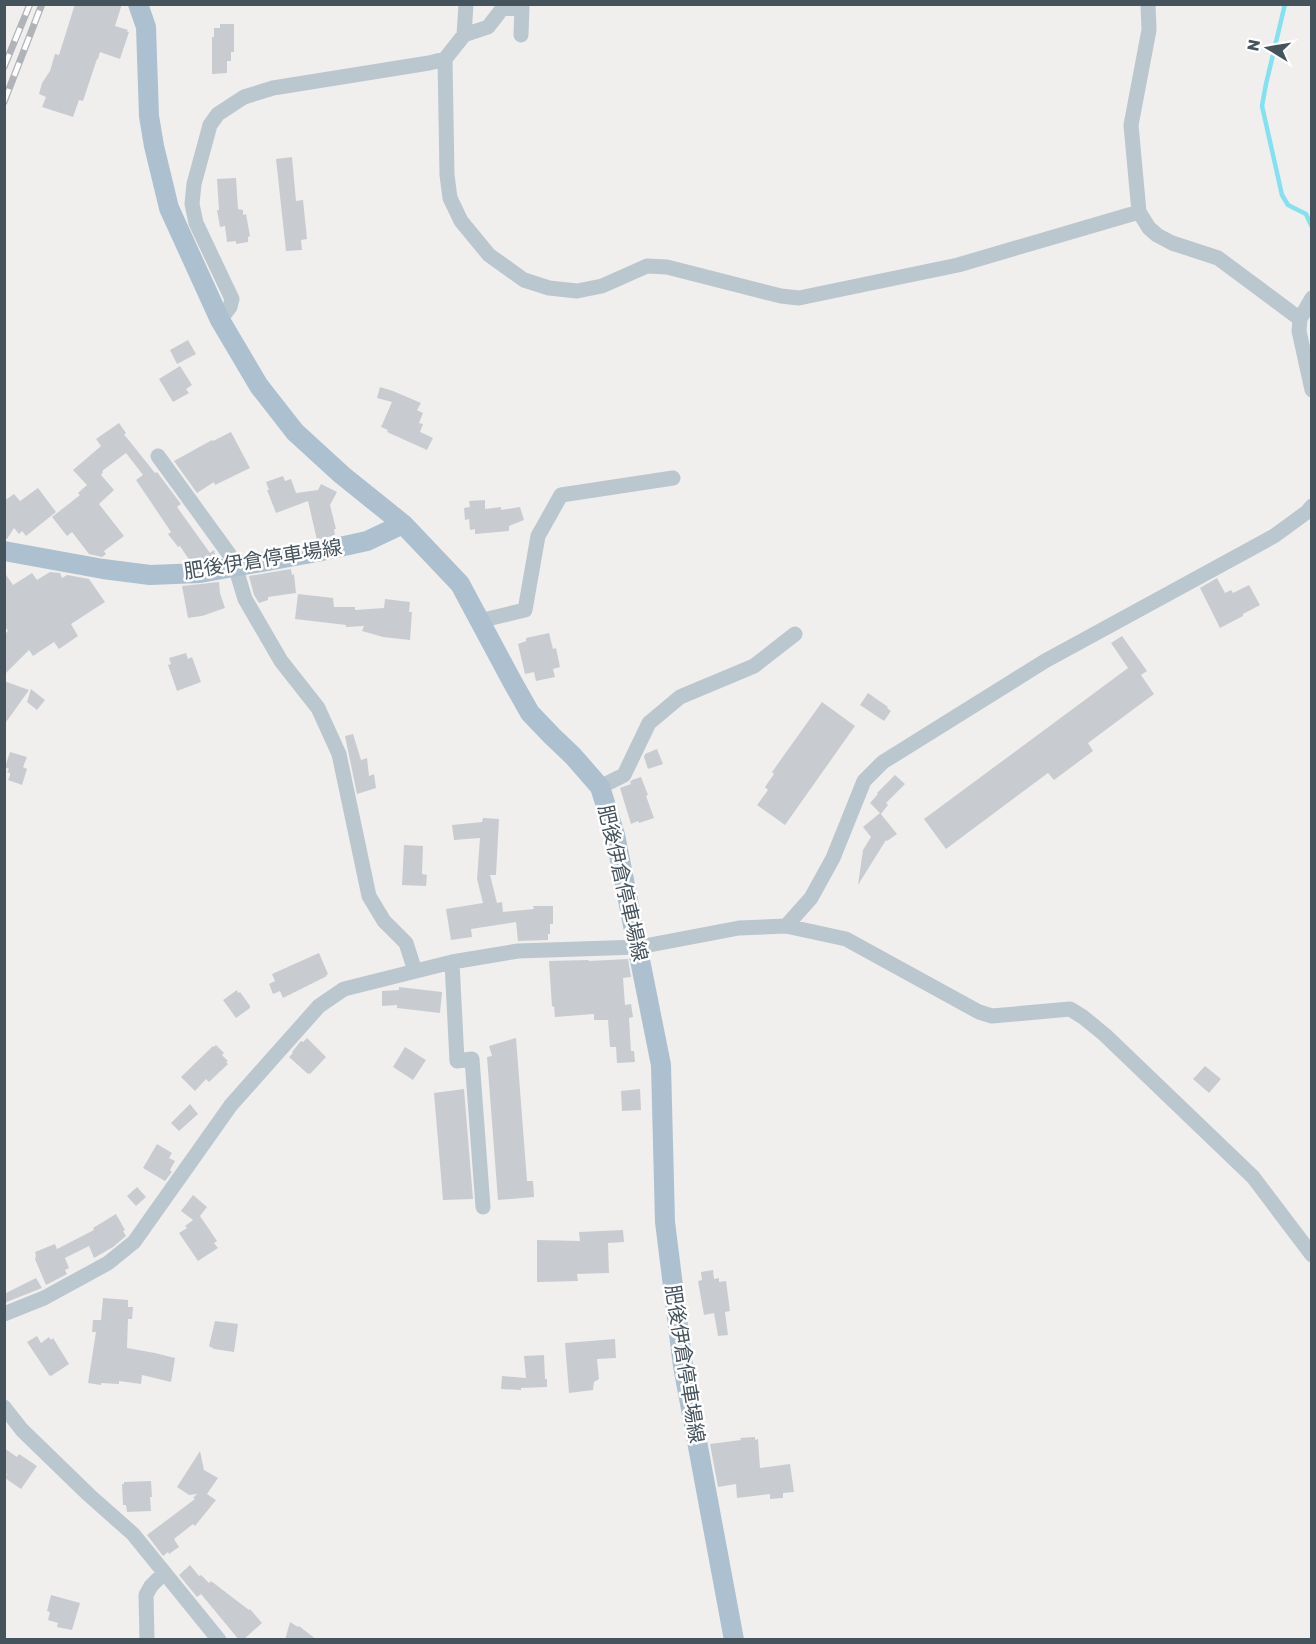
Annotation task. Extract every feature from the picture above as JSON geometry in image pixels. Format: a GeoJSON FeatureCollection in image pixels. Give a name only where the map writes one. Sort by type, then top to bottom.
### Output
{"type":"FeatureCollection","features":[{"type":"Feature","properties":{"kind":"main road"},"geometry":{"type":"LineString","coordinates":[[138,4],[146,27],[149,116],[169,208],[220,320],[259,386],[296,432],[342,475],[403,524]]}},
{"type":"Feature","properties":{"kind":"main road","name":"肥後伊倉停車場線"},"geometry":{"type":"LineString","coordinates":[[4,551],[102,569],[150,575],[200,573],[368,541],[403,524],[460,584],[530,713],[600,787],[615,835],[661,1065],[665,1222],[678,1324],[699,1452],[734,1640]]}},
{"type":"Feature","properties":{"kind":"street"},"geometry":{"type":"LineString","coordinates":[[464,35],[466,4]]}},
{"type":"Feature","properties":{"kind":"street"},"geometry":{"type":"LineString","coordinates":[[1148,4],[1149,30],[1131,124],[1139,212],[1149,228],[1157,235],[1172,243],[1218,258],[1300,319]]}},
{"type":"Feature","properties":{"kind":"street"},"geometry":{"type":"LineString","coordinates":[[220,320],[230,307],[232,299],[196,223],[192,204],[194,184],[210,125],[218,114],[244,97],[273,88],[445,59],[464,35],[488,27],[502,9],[522,7],[521,35]]}},
{"type":"Feature","properties":{"kind":"street"},"geometry":{"type":"LineString","coordinates":[[445,59],[447,175],[450,198],[461,221],[489,255],[524,280],[549,288],[577,291],[602,286],[647,266],[667,267],[781,296],[799,298],[958,265],[1139,212]]}},
{"type":"Feature","properties":{"kind":"street"},"geometry":{"type":"LineString","coordinates":[[1311,298],[1300,319],[1299,332],[1311,390]]}},
{"type":"Feature","properties":{"kind":"street"},"geometry":{"type":"LineString","coordinates":[[158,456],[229,554],[245,599],[281,661],[318,708],[339,754],[369,896],[384,921],[406,943],[415,971]]}},
{"type":"Feature","properties":{"kind":"street"},"geometry":{"type":"LineString","coordinates":[[479,621],[525,610],[538,536],[561,495],[673,478]]}},
{"type":"Feature","properties":{"kind":"street"},"geometry":{"type":"LineString","coordinates":[[786,926],[811,898],[833,858],[864,781],[884,762],[1045,661],[1274,536],[1307,512],[1311,506]]}},
{"type":"Feature","properties":{"kind":"street"},"geometry":{"type":"LineString","coordinates":[[600,787],[624,775],[649,723],[680,697],[754,666],[795,634]]}},
{"type":"Feature","properties":{"kind":"street"},"geometry":{"type":"LineString","coordinates":[[4,1314],[44,1298],[108,1263],[134,1242],[231,1105],[319,1006],[344,989],[452,962],[518,951],[639,947],[740,928],[786,926],[846,939],[979,1012],[992,1016],[1070,1009],[1083,1017],[1145,1072],[1253,1177],[1311,1255]]}},
{"type":"Feature","properties":{"kind":"street"},"geometry":{"type":"LineString","coordinates":[[452,962],[458,1061],[472,1059],[483,1207]]}},
{"type":"Feature","properties":{"kind":"street"},"geometry":{"type":"LineString","coordinates":[[4,1407],[22,1430],[133,1534],[219,1640]]}},
{"type":"Feature","properties":{"kind":"street"},"geometry":{"type":"LineString","coordinates":[[147,1640],[146,1595],[151,1586],[164,1573]]}},
{"type":"Feature","properties":{"kind":"building"},"geometry":{"type":"Polygon","coordinates":[[[75,4],[122,4],[115,26],[129,32],[120,59],[100,52],[83,101],[79,100],[73,117],[42,107],[46,97],[39,94],[55,54],[59,55],[75,4]]]}},
{"type":"Feature","properties":{"kind":"building"},"geometry":{"type":"Polygon","coordinates":[[[220,24],[234,24],[234,52],[231,52],[231,61],[227,61],[227,73],[212,74],[212,37],[214,37],[214,28],[220,28],[220,24]]]}},
{"type":"Feature","properties":{"kind":"building"},"geometry":{"type":"Polygon","coordinates":[[[292,157],[296,201],[303,200],[307,239],[301,240],[302,250],[286,251],[276,159],[292,157]]]}},
{"type":"Feature","properties":{"kind":"building"},"geometry":{"type":"Polygon","coordinates":[[[236,178],[238,209],[243,210],[243,215],[246,214],[250,236],[248,242],[236,244],[236,241],[227,242],[225,226],[220,227],[217,210],[219,210],[217,179],[236,178]]]}},
{"type":"Feature","properties":{"kind":"building"},"geometry":{"type":"Polygon","coordinates":[[[188,340],[196,354],[177,364],[170,350],[188,340]]]}},
{"type":"Feature","properties":{"kind":"building"},"geometry":{"type":"Polygon","coordinates":[[[180,366],[192,385],[186,389],[189,393],[173,402],[159,379],[180,366]]]}},
{"type":"Feature","properties":{"kind":"building"},"geometry":{"type":"Polygon","coordinates":[[[380,387],[421,403],[417,410],[423,413],[419,423],[423,424],[420,432],[433,438],[427,450],[381,427],[392,402],[377,398],[380,387]]]}},
{"type":"Feature","properties":{"kind":"building"},"geometry":{"type":"Polygon","coordinates":[[[119,423],[126,433],[124,435],[155,473],[157,472],[181,504],[177,507],[210,553],[214,550],[216,558],[190,561],[180,546],[178,547],[168,534],[171,532],[136,480],[143,475],[126,453],[102,471],[101,475],[114,490],[99,504],[124,536],[104,551],[106,554],[102,557],[89,554],[72,532],[67,536],[52,517],[80,495],[78,493],[87,485],[73,470],[101,446],[96,439],[119,423]]]}},
{"type":"Feature","properties":{"kind":"building"},"geometry":{"type":"Polygon","coordinates":[[[231,432],[250,468],[215,485],[214,482],[197,493],[174,461],[231,432]]]}},
{"type":"Feature","properties":{"kind":"building"},"geometry":{"type":"Polygon","coordinates":[[[283,476],[285,481],[291,479],[296,493],[318,490],[321,484],[337,492],[330,505],[336,529],[334,529],[335,535],[317,540],[308,501],[276,513],[266,482],[283,476]]]}},
{"type":"Feature","properties":{"kind":"building"},"geometry":{"type":"Polygon","coordinates":[[[38,488],[56,512],[26,536],[22,531],[19,534],[14,528],[7,539],[4,539],[4,501],[14,494],[20,501],[38,488]]]}},
{"type":"Feature","properties":{"kind":"building"},"geometry":{"type":"Polygon","coordinates":[[[485,500],[485,509],[501,507],[501,510],[520,507],[524,520],[509,526],[509,531],[475,534],[475,529],[470,530],[469,519],[465,520],[464,508],[470,507],[469,501],[485,500]]]}},
{"type":"Feature","properties":{"kind":"building"},"geometry":{"type":"Polygon","coordinates":[[[291,569],[292,575],[294,574],[296,593],[268,597],[268,600],[259,603],[254,595],[249,576],[291,569]]]}},
{"type":"Feature","properties":{"kind":"building"},"geometry":{"type":"Polygon","coordinates":[[[4,572],[13,585],[32,573],[37,580],[50,572],[60,573],[62,578],[67,575],[89,579],[105,602],[71,624],[78,636],[59,649],[54,642],[33,656],[29,650],[4,675],[4,635],[8,631],[4,625],[4,572]]]}},
{"type":"Feature","properties":{"kind":"building"},"geometry":{"type":"Polygon","coordinates":[[[1217,578],[1225,593],[1231,590],[1233,593],[1249,585],[1260,605],[1220,628],[1200,588],[1217,578]]]}},
{"type":"Feature","properties":{"kind":"building"},"geometry":{"type":"Polygon","coordinates":[[[219,582],[225,608],[188,618],[182,586],[219,582]]]}},
{"type":"Feature","properties":{"kind":"building"},"geometry":{"type":"Polygon","coordinates":[[[298,594],[333,598],[334,607],[355,607],[355,610],[384,608],[385,599],[410,602],[409,612],[412,612],[410,640],[383,637],[362,631],[364,626],[346,627],[346,625],[295,619],[298,594]]]}},
{"type":"Feature","properties":{"kind":"building"},"geometry":{"type":"Polygon","coordinates":[[[549,633],[553,649],[556,648],[560,667],[553,669],[555,677],[536,681],[534,672],[525,674],[518,644],[526,641],[526,638],[549,633]]]}},
{"type":"Feature","properties":{"kind":"building"},"geometry":{"type":"Polygon","coordinates":[[[1122,636],[1147,671],[1141,675],[1154,694],[1088,743],[1093,751],[1054,780],[1048,773],[946,849],[924,819],[1128,668],[1111,643],[1122,636]]]}},
{"type":"Feature","properties":{"kind":"building"},"geometry":{"type":"Polygon","coordinates":[[[186,653],[188,659],[192,657],[201,682],[177,691],[168,665],[171,664],[169,658],[186,653]]]}},
{"type":"Feature","properties":{"kind":"building"},"geometry":{"type":"Polygon","coordinates":[[[4,681],[29,690],[4,725],[4,681]]]}},
{"type":"Feature","properties":{"kind":"building"},"geometry":{"type":"Polygon","coordinates":[[[31,689],[45,700],[37,710],[27,702],[31,689]]]}},
{"type":"Feature","properties":{"kind":"building"},"geometry":{"type":"Polygon","coordinates":[[[868,693],[891,711],[884,721],[860,705],[868,693]]]}},
{"type":"Feature","properties":{"kind":"building"},"geometry":{"type":"Polygon","coordinates":[[[822,702],[855,726],[785,825],[757,805],[768,790],[765,787],[774,774],[772,772],[822,702]]]}},
{"type":"Feature","properties":{"kind":"building"},"geometry":{"type":"Polygon","coordinates":[[[353,734],[361,760],[367,758],[369,776],[374,774],[376,788],[357,794],[345,736],[353,734]]]}},
{"type":"Feature","properties":{"kind":"building"},"geometry":{"type":"Polygon","coordinates":[[[657,749],[663,764],[648,769],[645,754],[657,749]]]}},
{"type":"Feature","properties":{"kind":"building"},"geometry":{"type":"Polygon","coordinates":[[[10,752],[27,757],[23,767],[27,769],[22,785],[8,780],[10,773],[5,767],[10,752]]]}},
{"type":"Feature","properties":{"kind":"building"},"geometry":{"type":"Polygon","coordinates":[[[895,775],[905,784],[886,803],[888,805],[881,814],[870,803],[895,775]]]}},
{"type":"Feature","properties":{"kind":"building"},"geometry":{"type":"Polygon","coordinates":[[[641,777],[654,818],[631,824],[620,788],[641,777]]]}},
{"type":"Feature","properties":{"kind":"building"},"geometry":{"type":"Polygon","coordinates":[[[880,813],[897,834],[886,840],[858,885],[863,850],[871,837],[863,827],[880,813]]]}},
{"type":"Feature","properties":{"kind":"building"},"geometry":{"type":"Polygon","coordinates":[[[483,818],[499,819],[496,875],[490,875],[497,903],[502,902],[503,912],[534,909],[533,906],[553,906],[553,924],[550,924],[548,940],[518,941],[516,922],[471,929],[472,937],[451,940],[446,909],[483,903],[477,879],[480,838],[454,840],[452,825],[482,822],[483,818]]]}},
{"type":"Feature","properties":{"kind":"building"},"geometry":{"type":"Polygon","coordinates":[[[404,845],[423,846],[422,874],[427,875],[426,886],[402,885],[404,845]]]}},
{"type":"Feature","properties":{"kind":"building"},"geometry":{"type":"Polygon","coordinates":[[[319,953],[327,976],[283,998],[280,991],[273,994],[269,984],[275,981],[272,974],[319,953]]]}},
{"type":"Feature","properties":{"kind":"building"},"geometry":{"type":"Polygon","coordinates":[[[628,959],[631,977],[623,978],[625,1005],[631,1004],[633,1017],[629,1018],[631,1051],[634,1051],[635,1062],[617,1063],[616,1047],[610,1047],[608,1020],[594,1020],[594,1014],[555,1017],[554,1006],[552,1007],[549,961],[628,959]]]}},
{"type":"Feature","properties":{"kind":"building"},"geometry":{"type":"Polygon","coordinates":[[[399,987],[442,992],[440,1013],[397,1008],[397,1005],[382,1006],[382,991],[399,990],[399,987]]]}},
{"type":"Feature","properties":{"kind":"building"},"geometry":{"type":"Polygon","coordinates":[[[237,990],[250,1008],[236,1018],[223,1000],[237,990]]]}},
{"type":"Feature","properties":{"kind":"building"},"geometry":{"type":"Polygon","coordinates":[[[307,1038],[326,1057],[310,1074],[289,1057],[300,1042],[307,1038]]]}},
{"type":"Feature","properties":{"kind":"building"},"geometry":{"type":"Polygon","coordinates":[[[516,1038],[527,1181],[533,1181],[534,1197],[498,1200],[487,1057],[492,1056],[489,1046],[516,1038]]]}},
{"type":"Feature","properties":{"kind":"building"},"geometry":{"type":"Polygon","coordinates":[[[216,1045],[224,1053],[222,1055],[228,1064],[209,1082],[206,1079],[195,1091],[181,1077],[216,1045]]]}},
{"type":"Feature","properties":{"kind":"building"},"geometry":{"type":"Polygon","coordinates":[[[405,1047],[426,1060],[413,1080],[393,1067],[405,1047]]]}},
{"type":"Feature","properties":{"kind":"building"},"geometry":{"type":"Polygon","coordinates":[[[1205,1066],[1221,1079],[1209,1093],[1193,1079],[1205,1066]]]}},
{"type":"Feature","properties":{"kind":"building"},"geometry":{"type":"Polygon","coordinates":[[[464,1089],[473,1199],[443,1200],[434,1093],[464,1089]]]}},
{"type":"Feature","properties":{"kind":"building"},"geometry":{"type":"Polygon","coordinates":[[[640,1089],[641,1110],[622,1111],[621,1091],[640,1089]]]}},
{"type":"Feature","properties":{"kind":"building"},"geometry":{"type":"Polygon","coordinates":[[[190,1104],[198,1114],[179,1131],[171,1123],[190,1104]]]}},
{"type":"Feature","properties":{"kind":"building"},"geometry":{"type":"Polygon","coordinates":[[[157,1144],[172,1153],[169,1158],[175,1161],[170,1170],[172,1172],[165,1181],[143,1168],[157,1144]]]}},
{"type":"Feature","properties":{"kind":"building"},"geometry":{"type":"Polygon","coordinates":[[[137,1187],[146,1197],[136,1206],[127,1196],[137,1187]]]}},
{"type":"Feature","properties":{"kind":"building"},"geometry":{"type":"Polygon","coordinates":[[[193,1195],[207,1207],[200,1216],[217,1241],[214,1243],[218,1248],[198,1261],[179,1233],[193,1220],[181,1211],[193,1195]]]}},
{"type":"Feature","properties":{"kind":"building"},"geometry":{"type":"Polygon","coordinates":[[[116,1214],[126,1236],[94,1258],[89,1246],[65,1258],[69,1268],[65,1270],[67,1274],[46,1285],[35,1259],[35,1252],[55,1244],[57,1249],[94,1230],[93,1228],[116,1214]]]}},
{"type":"Feature","properties":{"kind":"building"},"geometry":{"type":"Polygon","coordinates":[[[623,1230],[624,1242],[608,1243],[609,1273],[577,1274],[578,1281],[537,1282],[537,1240],[580,1241],[579,1232],[623,1230]]]}},
{"type":"Feature","properties":{"kind":"building"},"geometry":{"type":"Polygon","coordinates":[[[713,1270],[714,1279],[719,1278],[719,1282],[726,1281],[730,1311],[725,1312],[728,1335],[718,1336],[714,1313],[704,1315],[698,1281],[702,1280],[701,1272],[713,1270]]]}},
{"type":"Feature","properties":{"kind":"building"},"geometry":{"type":"Polygon","coordinates":[[[36,1278],[42,1288],[4,1303],[4,1294],[36,1278]]]}},
{"type":"Feature","properties":{"kind":"building"},"geometry":{"type":"Polygon","coordinates":[[[103,1298],[128,1300],[128,1307],[133,1307],[132,1319],[128,1319],[127,1348],[175,1358],[171,1382],[142,1375],[141,1384],[119,1381],[119,1384],[88,1383],[96,1332],[92,1332],[93,1320],[101,1320],[103,1298]]]}},
{"type":"Feature","properties":{"kind":"building"},"geometry":{"type":"Polygon","coordinates":[[[215,1321],[238,1324],[234,1352],[209,1346],[215,1321]]]}},
{"type":"Feature","properties":{"kind":"building"},"geometry":{"type":"Polygon","coordinates":[[[37,1336],[41,1343],[49,1337],[51,1340],[53,1338],[69,1364],[51,1376],[49,1375],[27,1342],[37,1336]]]}},
{"type":"Feature","properties":{"kind":"building"},"geometry":{"type":"Polygon","coordinates":[[[615,1339],[616,1358],[597,1359],[599,1379],[594,1382],[593,1390],[569,1393],[565,1343],[615,1339]]]}},
{"type":"Feature","properties":{"kind":"building"},"geometry":{"type":"Polygon","coordinates":[[[544,1355],[547,1387],[521,1388],[521,1390],[501,1389],[502,1376],[526,1378],[524,1356],[544,1355]]]}},
{"type":"Feature","properties":{"kind":"building"},"geometry":{"type":"Polygon","coordinates":[[[755,1437],[755,1440],[758,1439],[760,1468],[790,1464],[794,1492],[783,1493],[783,1498],[770,1499],[770,1494],[737,1498],[736,1484],[718,1487],[710,1444],[755,1437]]]}},
{"type":"Feature","properties":{"kind":"building"},"geometry":{"type":"Polygon","coordinates":[[[4,1448],[17,1457],[19,1454],[37,1466],[21,1489],[5,1478],[7,1474],[4,1472],[4,1448]]]}},
{"type":"Feature","properties":{"kind":"building"},"geometry":{"type":"Polygon","coordinates":[[[200,1451],[204,1470],[218,1478],[207,1494],[216,1500],[195,1526],[193,1524],[174,1539],[179,1547],[163,1556],[147,1535],[195,1499],[193,1498],[197,1494],[189,1495],[177,1487],[200,1451]]]}},
{"type":"Feature","properties":{"kind":"building"},"geometry":{"type":"Polygon","coordinates":[[[151,1481],[151,1511],[127,1512],[126,1505],[123,1505],[122,1484],[151,1481]]]}},
{"type":"Feature","properties":{"kind":"building"},"geometry":{"type":"Polygon","coordinates":[[[190,1565],[199,1576],[201,1575],[209,1583],[211,1581],[250,1609],[262,1623],[243,1640],[239,1640],[201,1594],[197,1597],[179,1575],[190,1565]]]}},
{"type":"Feature","properties":{"kind":"building"},"geometry":{"type":"Polygon","coordinates":[[[51,1595],[80,1603],[72,1630],[57,1627],[58,1623],[48,1620],[50,1612],[47,1611],[51,1595]]]}},
{"type":"Feature","properties":{"kind":"building"},"geometry":{"type":"Polygon","coordinates":[[[290,1622],[299,1626],[317,1640],[285,1640],[290,1622]]]}},
{"type":"Feature","properties":{"kind":"waterway"},"geometry":{"type":"LineString","coordinates":[[1285,4],[1262,106],[1282,195],[1288,205],[1306,214],[1312,227]]}},
{"type":"Feature","properties":{"kind":"railway"},"geometry":{"type":"LineString","coordinates":[[4,67],[30,4]]}},
{"type":"Feature","properties":{"kind":"railway"},"geometry":{"type":"LineString","coordinates":[[4,102],[42,4]]}}]}
